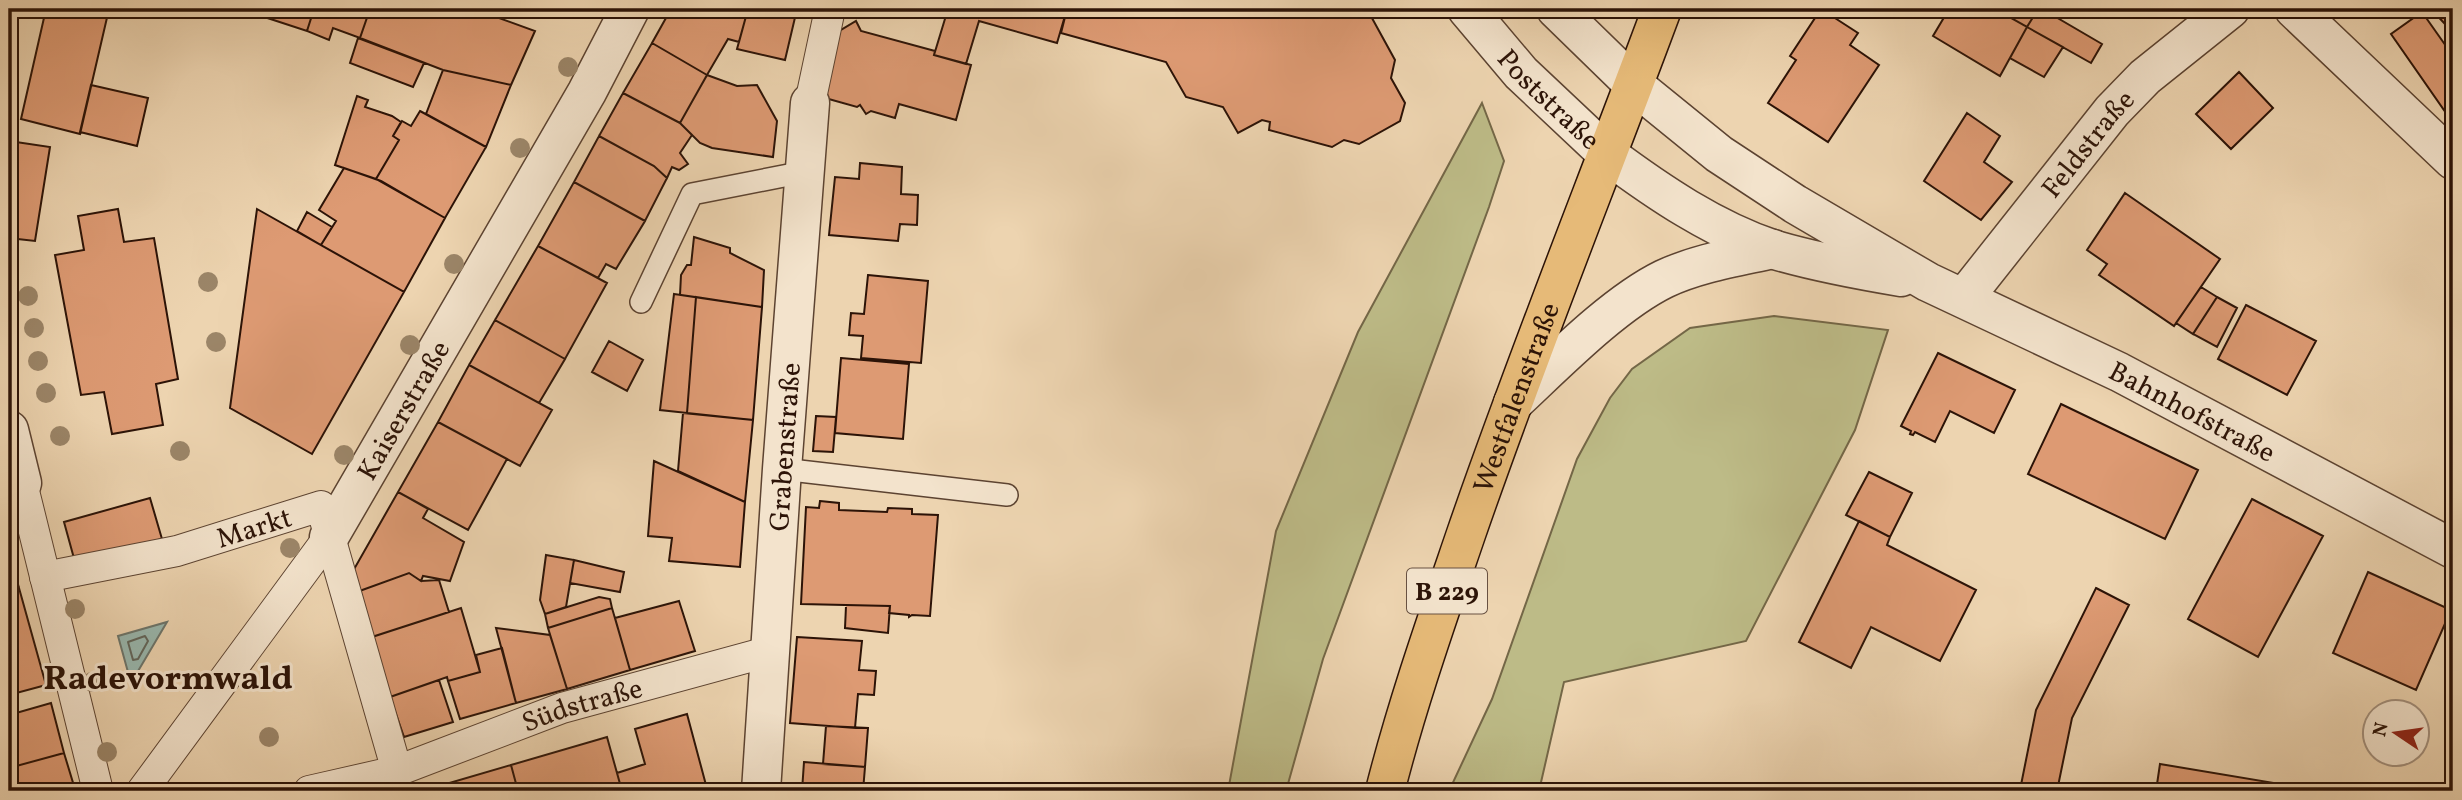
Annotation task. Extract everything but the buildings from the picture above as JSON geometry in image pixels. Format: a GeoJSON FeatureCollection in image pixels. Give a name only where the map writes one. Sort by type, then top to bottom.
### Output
{"type":"FeatureCollection","features":[{"type":"Feature","properties":{"kind":"main road","name":"Westfalenstraße"},"geometry":{"type":"LineString","coordinates":[[1385,791],[1401,730],[1438,616],[1513,402],[1662,9]]}},
{"type":"Feature","properties":{"kind":"street"},"geometry":{"type":"LineString","coordinates":[[810,103],[830,9]]}},
{"type":"Feature","properties":{"kind":"street","name":"Poststraße"},"geometry":{"type":"LineString","coordinates":[[1467,9],[1521,73],[1607,154]]}},
{"type":"Feature","properties":{"kind":"street"},"geometry":{"type":"LineString","coordinates":[[1556,9],[1634,86]]}},
{"type":"Feature","properties":{"kind":"street","name":"Feldstraße"},"geometry":{"type":"LineString","coordinates":[[1964,298],[2112,111],[2145,76],[2230,9]]}},
{"type":"Feature","properties":{"kind":"street"},"geometry":{"type":"LineString","coordinates":[[2294,9],[2453,160]]}},
{"type":"Feature","properties":{"kind":"street","name":"Kaiserstraße"},"geometry":{"type":"LineString","coordinates":[[142,791],[329,537],[587,92],[624,10]]}},
{"type":"Feature","properties":{"kind":"street","name":"Bahnhofstraße"},"geometry":{"type":"LineString","coordinates":[[1634,86],[1719,154],[1795,204],[1928,282],[2119,372],[2453,549]]}},
{"type":"Feature","properties":{"kind":"street","name":"Grabenstraße"},"geometry":{"type":"LineString","coordinates":[[761,791],[810,103]]}},
{"type":"Feature","properties":{"kind":"street","name":"Bahnhofstraße"},"geometry":{"type":"LineString","coordinates":[[1607,154],[1683,206],[1728,230],[1773,249],[1836,265],[1928,282]]}},
{"type":"Feature","properties":{"kind":"street"},"geometry":{"type":"LineString","coordinates":[[1513,402],[1625,304],[1664,279],[1720,260],[1773,249]]}},
{"type":"Feature","properties":{"kind":"street"},"geometry":{"type":"LineString","coordinates":[[9,430],[15,484],[45,577],[98,791]]}},
{"type":"Feature","properties":{"kind":"street","name":"Markt"},"geometry":{"type":"LineString","coordinates":[[45,577],[177,551],[321,506],[397,771]]}},
{"type":"Feature","properties":{"kind":"street","name":"Südstraße"},"geometry":{"type":"LineString","coordinates":[[397,771],[562,708],[771,651]]}},
{"type":"Feature","properties":{"kind":"street"},"geometry":{"type":"LineString","coordinates":[[309,791],[397,771]]}},
{"type":"Feature","properties":{"kind":"lane"},"geometry":{"type":"LineString","coordinates":[[641,302],[692,194],[804,172]]}},
{"type":"Feature","properties":{"kind":"lane"},"geometry":{"type":"LineString","coordinates":[[782,469],[1007,495]]}},
{"type":"Feature","properties":{"kind":"shaded area"},"geometry":{"type":"Polygon","coordinates":[[[1482,103],[1504,161],[1323,659],[1286,791],[1228,791],[1276,531],[1358,332],[1482,103]]]}},
{"type":"Feature","properties":{"kind":"shaded area"},"geometry":{"type":"Polygon","coordinates":[[[1774,316],[1888,330],[1855,430],[1746,641],[1564,682],[1539,791],[1449,791],[1492,699],[1577,459],[1610,398],[1632,369],[1690,328],[1774,316]]]}},
{"type":"Feature","properties":{"kind":"water"},"geometry":{"type":"Polygon","coordinates":[[[167,622],[131,683],[118,636],[167,622]]]}},
{"type":"Feature","properties":{"kind":"district","name":"Radevormwald"},"geometry":{"type":"Point","coordinates":[168,677]}}]}
